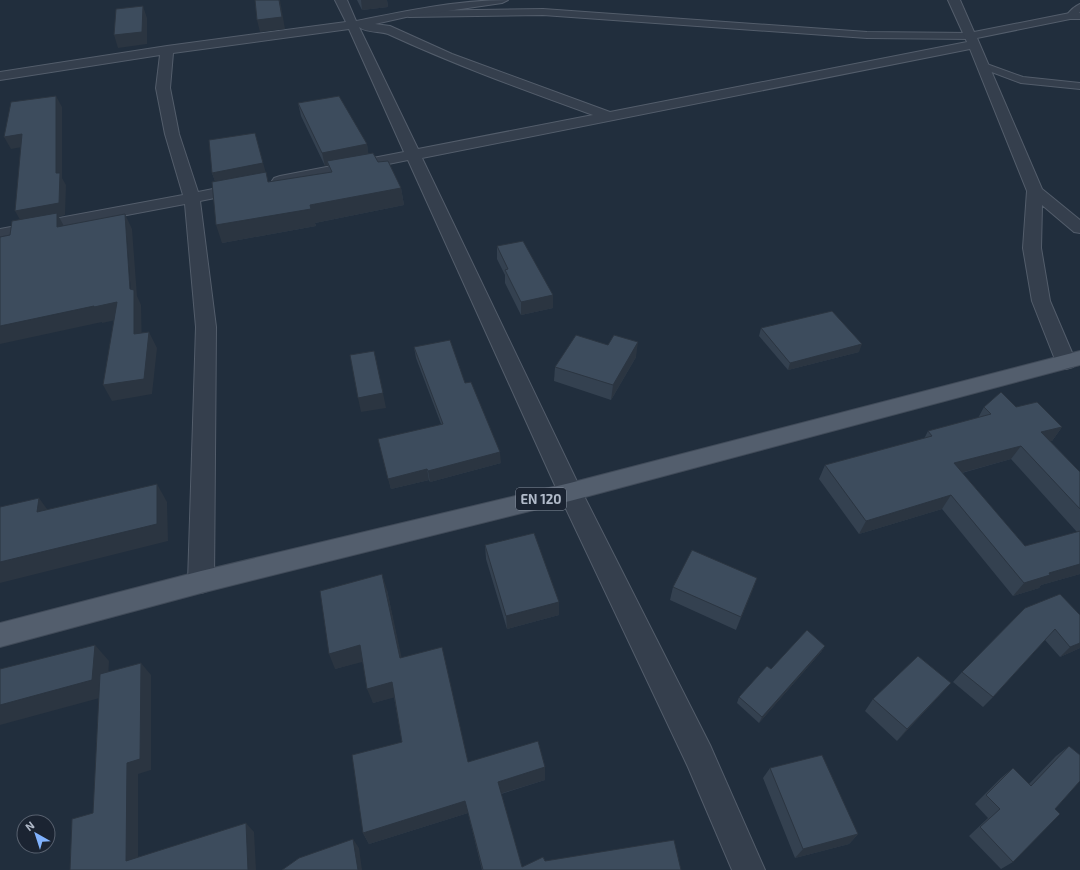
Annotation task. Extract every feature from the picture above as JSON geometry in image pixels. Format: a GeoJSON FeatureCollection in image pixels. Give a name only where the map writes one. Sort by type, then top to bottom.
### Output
{"type":"FeatureCollection","features":[{"type":"Feature","properties":{"kind":"main road","name":"EN 120"},"geometry":{"type":"LineString","coordinates":[[0,635],[201,582],[570,492],[1073,360]]}},
{"type":"Feature","properties":{"kind":"street"},"geometry":{"type":"LineString","coordinates":[[341,0],[570,492],[696,749],[749,870]]}},
{"type":"Feature","properties":{"kind":"street"},"geometry":{"type":"LineString","coordinates":[[0,76],[167,50],[352,25],[406,14],[502,0]]}},
{"type":"Feature","properties":{"kind":"street"},"geometry":{"type":"LineString","coordinates":[[954,0],[984,66],[1035,191],[1032,248],[1041,301],[1073,360]]}},
{"type":"Feature","properties":{"kind":"street"},"geometry":{"type":"LineString","coordinates":[[269,183],[414,156],[971,40],[1075,16]]}},
{"type":"Feature","properties":{"kind":"street"},"geometry":{"type":"LineString","coordinates":[[352,25],[386,29],[448,57],[607,116]]}},
{"type":"Feature","properties":{"kind":"street"},"geometry":{"type":"LineString","coordinates":[[167,50],[163,88],[172,134],[192,198],[206,328],[201,582]]}},
{"type":"Feature","properties":{"kind":"street"},"geometry":{"type":"LineString","coordinates":[[0,234],[254,186]]}},
{"type":"Feature","properties":{"kind":"street"},"geometry":{"type":"LineString","coordinates":[[1035,191],[1080,228]]}},
{"type":"Feature","properties":{"kind":"lane"},"geometry":{"type":"LineString","coordinates":[[1075,16],[1080,7]]}},
{"type":"Feature","properties":{"kind":"lane"},"geometry":{"type":"LineString","coordinates":[[406,14],[543,12],[867,35],[971,40]]}},
{"type":"Feature","properties":{"kind":"lane"},"geometry":{"type":"LineString","coordinates":[[984,66],[1021,80],[1080,86]]}},
{"type":"Feature","properties":{"kind":"building"},"geometry":{"type":"Polygon","coordinates":[[[255,0],[279,0],[282,17],[257,20],[255,0]]]}},
{"type":"Feature","properties":{"kind":"building"},"geometry":{"type":"Polygon","coordinates":[[[143,6],[142,32],[114,35],[116,9],[143,6]]]}},
{"type":"Feature","properties":{"kind":"building"},"geometry":{"type":"Polygon","coordinates":[[[56,96],[56,173],[60,173],[59,203],[15,211],[22,134],[4,137],[11,102],[56,96]]]}},
{"type":"Feature","properties":{"kind":"building"},"geometry":{"type":"Polygon","coordinates":[[[339,96],[367,144],[322,153],[298,103],[339,96]]]}},
{"type":"Feature","properties":{"kind":"building"},"geometry":{"type":"Polygon","coordinates":[[[255,133],[263,163],[212,173],[209,140],[255,133]]]}},
{"type":"Feature","properties":{"kind":"building"},"geometry":{"type":"Polygon","coordinates":[[[373,153],[378,162],[388,161],[401,188],[310,205],[311,209],[216,225],[212,182],[266,172],[268,182],[332,172],[327,161],[373,153]]]}},
{"type":"Feature","properties":{"kind":"building"},"geometry":{"type":"Polygon","coordinates":[[[57,213],[57,227],[125,214],[130,289],[134,290],[134,334],[149,332],[144,379],[103,385],[117,302],[0,326],[0,237],[10,235],[12,221],[57,213]]]}},
{"type":"Feature","properties":{"kind":"building"},"geometry":{"type":"Polygon","coordinates":[[[523,241],[553,295],[521,302],[505,270],[508,269],[497,246],[523,241]]]}},
{"type":"Feature","properties":{"kind":"building"},"geometry":{"type":"Polygon","coordinates":[[[832,311],[862,344],[790,363],[761,328],[832,311]]]}},
{"type":"Feature","properties":{"kind":"building"},"geometry":{"type":"Polygon","coordinates":[[[576,335],[608,345],[614,335],[638,342],[613,385],[555,367],[576,335]]]}},
{"type":"Feature","properties":{"kind":"building"},"geometry":{"type":"Polygon","coordinates":[[[450,340],[465,383],[471,382],[500,452],[428,471],[427,469],[388,479],[378,439],[443,424],[414,347],[450,340]]]}},
{"type":"Feature","properties":{"kind":"building"},"geometry":{"type":"Polygon","coordinates":[[[374,351],[383,393],[358,398],[350,355],[374,351]]]}},
{"type":"Feature","properties":{"kind":"building"},"geometry":{"type":"Polygon","coordinates":[[[1001,392],[1016,407],[1037,402],[1062,427],[1041,432],[1080,472],[1080,509],[1021,446],[954,463],[1025,546],[1080,531],[1080,564],[1049,573],[1050,575],[1024,583],[951,495],[866,521],[825,465],[932,436],[928,431],[991,414],[984,407],[1001,392]]]}},
{"type":"Feature","properties":{"kind":"building"},"geometry":{"type":"Polygon","coordinates":[[[157,484],[157,524],[0,562],[0,507],[39,498],[37,512],[157,484]]]}},
{"type":"Feature","properties":{"kind":"building"},"geometry":{"type":"Polygon","coordinates":[[[534,533],[559,602],[506,616],[485,545],[534,533]]]}},
{"type":"Feature","properties":{"kind":"building"},"geometry":{"type":"Polygon","coordinates":[[[692,550],[757,578],[741,617],[673,587],[692,550]]]}},
{"type":"Feature","properties":{"kind":"building"},"geometry":{"type":"Polygon","coordinates":[[[382,574],[400,658],[442,647],[468,762],[538,741],[545,767],[498,782],[522,867],[543,857],[545,861],[674,840],[681,870],[483,870],[465,801],[363,833],[352,755],[402,742],[392,682],[367,689],[360,645],[329,654],[320,591],[382,574]]]}},
{"type":"Feature","properties":{"kind":"building"},"geometry":{"type":"Polygon","coordinates":[[[1060,594],[1080,615],[1080,643],[1070,647],[1055,629],[993,697],[962,672],[1025,608],[1060,594]]]}},
{"type":"Feature","properties":{"kind":"building"},"geometry":{"type":"Polygon","coordinates":[[[807,630],[825,646],[762,717],[739,697],[767,666],[771,669],[807,630]]]}},
{"type":"Feature","properties":{"kind":"building"},"geometry":{"type":"Polygon","coordinates":[[[95,645],[92,680],[0,705],[0,669],[95,645]]]}},
{"type":"Feature","properties":{"kind":"building"},"geometry":{"type":"Polygon","coordinates":[[[918,656],[951,683],[907,729],[873,699],[918,656]]]}},
{"type":"Feature","properties":{"kind":"building"},"geometry":{"type":"Polygon","coordinates":[[[141,663],[140,759],[127,763],[126,861],[246,823],[248,870],[70,870],[72,819],[93,813],[100,674],[141,663]]]}},
{"type":"Feature","properties":{"kind":"building"},"geometry":{"type":"Polygon","coordinates":[[[1069,746],[1080,755],[1080,781],[1055,809],[1060,814],[1013,862],[980,827],[1000,809],[986,795],[1013,768],[1031,786],[1069,746]]]}},
{"type":"Feature","properties":{"kind":"building"},"geometry":{"type":"Polygon","coordinates":[[[822,755],[858,834],[803,849],[770,768],[822,755]]]}},
{"type":"Feature","properties":{"kind":"building"},"geometry":{"type":"Polygon","coordinates":[[[353,839],[358,870],[282,870],[299,858],[353,839]]]}}]}
